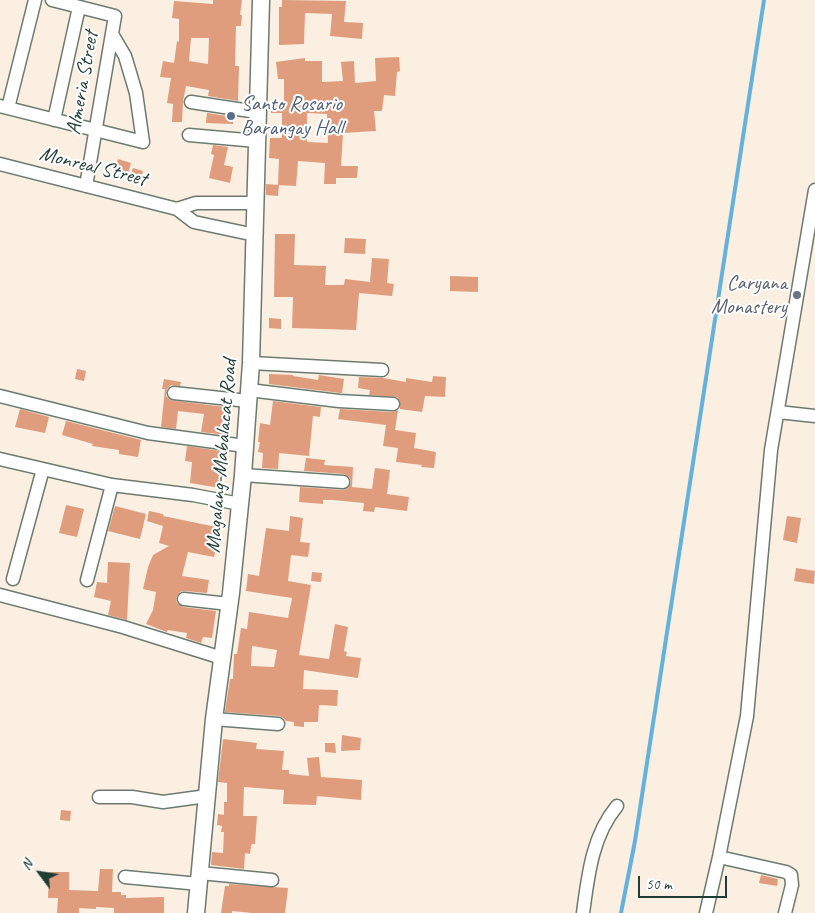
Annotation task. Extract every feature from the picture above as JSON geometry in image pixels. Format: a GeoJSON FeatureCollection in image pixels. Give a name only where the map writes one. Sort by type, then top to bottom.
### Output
{"type":"FeatureCollection","features":[{"type":"Feature","properties":{"kind":"main road","name":"Magalang-Mabalacat Road"},"geometry":{"type":"LineString","coordinates":[[196,913],[214,720],[243,475],[251,363],[261,0]]}},
{"type":"Feature","properties":{"kind":"street"},"geometry":{"type":"LineString","coordinates":[[35,0],[4,107],[143,142],[136,93],[125,56],[112,34]]}},
{"type":"Feature","properties":{"kind":"street"},"geometry":{"type":"LineString","coordinates":[[52,0],[79,7],[54,120]]}},
{"type":"Feature","properties":{"kind":"street","name":"Almeria Street"},"geometry":{"type":"LineString","coordinates":[[79,7],[115,16],[86,186]]}},
{"type":"Feature","properties":{"kind":"street"},"geometry":{"type":"LineString","coordinates":[[191,102],[257,112]]}},
{"type":"Feature","properties":{"kind":"street"},"geometry":{"type":"LineString","coordinates":[[189,135],[256,141]]}},
{"type":"Feature","properties":{"kind":"street","name":"Monreal Street"},"geometry":{"type":"LineString","coordinates":[[0,164],[177,209]]}},
{"type":"Feature","properties":{"kind":"street"},"geometry":{"type":"LineString","coordinates":[[706,913],[747,716],[771,450],[815,190]]}},
{"type":"Feature","properties":{"kind":"street"},"geometry":{"type":"LineString","coordinates":[[177,209],[196,203],[255,204]]}},
{"type":"Feature","properties":{"kind":"street"},"geometry":{"type":"LineString","coordinates":[[212,227],[214,203]]}},
{"type":"Feature","properties":{"kind":"street"},"geometry":{"type":"LineString","coordinates":[[177,209],[194,222],[255,235]]}},
{"type":"Feature","properties":{"kind":"street"},"geometry":{"type":"LineString","coordinates":[[251,363],[382,370]]}},
{"type":"Feature","properties":{"kind":"street"},"geometry":{"type":"LineString","coordinates":[[174,393],[393,404]]}},
{"type":"Feature","properties":{"kind":"street"},"geometry":{"type":"LineString","coordinates":[[0,396],[148,433],[245,446]]}},
{"type":"Feature","properties":{"kind":"street"},"geometry":{"type":"LineString","coordinates":[[778,412],[815,416]]}},
{"type":"Feature","properties":{"kind":"street"},"geometry":{"type":"LineString","coordinates":[[0,459],[112,485],[193,495],[240,504]]}},
{"type":"Feature","properties":{"kind":"street"},"geometry":{"type":"LineString","coordinates":[[12,579],[43,469]]}},
{"type":"Feature","properties":{"kind":"street"},"geometry":{"type":"LineString","coordinates":[[243,475],[344,482]]}},
{"type":"Feature","properties":{"kind":"street"},"geometry":{"type":"LineString","coordinates":[[87,580],[112,485]]}},
{"type":"Feature","properties":{"kind":"street"},"geometry":{"type":"LineString","coordinates":[[0,595],[123,627],[222,658]]}},
{"type":"Feature","properties":{"kind":"street"},"geometry":{"type":"LineString","coordinates":[[184,599],[229,604]]}},
{"type":"Feature","properties":{"kind":"street"},"geometry":{"type":"LineString","coordinates":[[214,720],[278,724]]}},
{"type":"Feature","properties":{"kind":"street"},"geometry":{"type":"LineString","coordinates":[[99,797],[132,797],[163,802],[206,796]]}},
{"type":"Feature","properties":{"kind":"street"},"geometry":{"type":"LineString","coordinates":[[583,913],[595,844],[607,818],[617,806]]}},
{"type":"Feature","properties":{"kind":"street"},"geometry":{"type":"LineString","coordinates":[[719,857],[786,872],[791,875],[792,885],[785,913]]}},
{"type":"Feature","properties":{"kind":"street"},"geometry":{"type":"LineString","coordinates":[[125,877],[272,880]]}},
{"type":"Feature","properties":{"kind":"building"},"geometry":{"type":"Polygon","coordinates":[[[213,0],[242,0],[241,26],[236,26],[235,66],[239,66],[238,101],[208,96],[209,90],[186,86],[182,122],[172,122],[173,104],[167,103],[171,78],[160,77],[163,61],[174,63],[177,41],[179,42],[179,19],[172,18],[174,1],[213,4],[213,0]],[[191,38],[189,61],[208,64],[209,38],[191,38]]]}},
{"type":"Feature","properties":{"kind":"building"},"geometry":{"type":"Polygon","coordinates":[[[282,0],[346,1],[344,22],[363,23],[362,39],[330,36],[332,14],[305,13],[304,44],[279,45],[279,7],[282,7],[282,0]]]}},
{"type":"Feature","properties":{"kind":"building"},"geometry":{"type":"Polygon","coordinates":[[[399,57],[400,71],[397,72],[395,96],[384,95],[382,111],[374,111],[376,131],[343,133],[341,166],[358,166],[357,178],[336,178],[336,184],[324,184],[325,163],[298,161],[296,186],[278,185],[279,159],[269,158],[270,138],[282,138],[282,113],[271,113],[271,102],[284,101],[284,79],[278,79],[276,62],[305,58],[305,61],[322,61],[322,82],[343,81],[341,62],[354,61],[355,83],[376,81],[375,58],[399,57]],[[307,113],[307,142],[328,143],[327,114],[307,113]]]}},
{"type":"Feature","properties":{"kind":"building"},"geometry":{"type":"Polygon","coordinates":[[[207,113],[233,117],[233,124],[206,123],[207,113]]]}},
{"type":"Feature","properties":{"kind":"building"},"geometry":{"type":"Polygon","coordinates":[[[213,145],[228,147],[224,165],[233,167],[230,183],[209,178],[214,155],[211,154],[213,145]]]}},
{"type":"Feature","properties":{"kind":"building"},"geometry":{"type":"Polygon","coordinates":[[[118,159],[131,163],[128,173],[115,169],[118,159]]]}},
{"type":"Feature","properties":{"kind":"building"},"geometry":{"type":"Polygon","coordinates":[[[133,168],[143,171],[139,184],[129,180],[133,168]]]}},
{"type":"Feature","properties":{"kind":"building"},"geometry":{"type":"Polygon","coordinates":[[[266,184],[279,185],[278,196],[266,195],[266,184]]]}},
{"type":"Feature","properties":{"kind":"building"},"geometry":{"type":"Polygon","coordinates":[[[275,234],[295,234],[294,265],[326,266],[325,285],[344,285],[345,279],[370,282],[372,258],[389,259],[387,283],[394,284],[392,296],[359,293],[356,330],[292,328],[293,297],[274,297],[275,234]]]}},
{"type":"Feature","properties":{"kind":"building"},"geometry":{"type":"Polygon","coordinates":[[[345,238],[366,239],[365,254],[344,253],[345,238]]]}},
{"type":"Feature","properties":{"kind":"building"},"geometry":{"type":"Polygon","coordinates":[[[450,276],[478,277],[478,292],[450,291],[450,276]]]}},
{"type":"Feature","properties":{"kind":"building"},"geometry":{"type":"Polygon","coordinates":[[[269,318],[281,319],[281,329],[269,328],[269,318]]]}},
{"type":"Feature","properties":{"kind":"building"},"geometry":{"type":"Polygon","coordinates":[[[77,369],[86,371],[84,381],[75,379],[77,369]]]}},
{"type":"Feature","properties":{"kind":"building"},"geometry":{"type":"Polygon","coordinates":[[[269,374],[293,375],[318,380],[319,375],[344,379],[342,393],[269,384],[269,374]]]}},
{"type":"Feature","properties":{"kind":"building"},"geometry":{"type":"Polygon","coordinates":[[[433,376],[446,377],[445,397],[425,396],[422,412],[400,409],[400,401],[397,397],[369,395],[370,390],[358,388],[359,377],[383,378],[406,382],[406,378],[432,382],[433,376]]]}},
{"type":"Feature","properties":{"kind":"building"},"geometry":{"type":"Polygon","coordinates":[[[164,379],[181,382],[180,386],[171,385],[167,389],[166,396],[170,400],[225,407],[222,425],[229,426],[227,435],[201,432],[204,414],[178,411],[176,429],[161,427],[165,389],[162,389],[164,379]]]}},
{"type":"Feature","properties":{"kind":"building"},"geometry":{"type":"Polygon","coordinates":[[[273,401],[321,407],[320,417],[313,416],[309,456],[279,453],[278,469],[262,468],[263,453],[258,452],[260,423],[270,425],[273,401]]]}},
{"type":"Feature","properties":{"kind":"building"},"geometry":{"type":"Polygon","coordinates":[[[20,409],[49,417],[45,433],[15,427],[20,409]]]}},
{"type":"Feature","properties":{"kind":"building"},"geometry":{"type":"Polygon","coordinates":[[[340,409],[393,412],[398,410],[395,430],[416,433],[414,448],[436,452],[434,468],[396,462],[398,448],[383,446],[386,425],[338,419],[340,409]]]}},
{"type":"Feature","properties":{"kind":"building"},"geometry":{"type":"Polygon","coordinates":[[[66,421],[141,440],[138,457],[119,454],[119,450],[92,446],[93,444],[62,435],[66,421]]]}},
{"type":"Feature","properties":{"kind":"building"},"geometry":{"type":"Polygon","coordinates":[[[187,446],[228,452],[220,488],[190,483],[192,462],[185,461],[187,446]]]}},
{"type":"Feature","properties":{"kind":"building"},"geometry":{"type":"Polygon","coordinates":[[[306,458],[325,460],[324,465],[353,467],[352,487],[372,489],[375,468],[390,470],[387,494],[409,497],[407,511],[375,507],[374,512],[363,511],[364,503],[333,500],[323,500],[323,504],[299,502],[300,487],[343,490],[347,489],[351,483],[350,478],[344,474],[304,471],[306,458]]]}},
{"type":"Feature","properties":{"kind":"building"},"geometry":{"type":"Polygon","coordinates":[[[66,505],[84,509],[77,537],[59,533],[66,505]]]}},
{"type":"Feature","properties":{"kind":"building"},"geometry":{"type":"Polygon","coordinates":[[[115,506],[146,514],[140,539],[108,531],[115,506]]]}},
{"type":"Feature","properties":{"kind":"building"},"geometry":{"type":"Polygon","coordinates":[[[149,511],[163,514],[163,516],[221,528],[214,557],[188,552],[182,576],[209,580],[207,593],[184,591],[180,592],[176,598],[177,603],[183,607],[216,611],[212,638],[203,637],[201,643],[186,638],[187,633],[168,630],[167,632],[146,624],[153,610],[156,592],[143,589],[148,567],[153,555],[169,546],[159,543],[163,526],[147,521],[149,511]]]}},
{"type":"Feature","properties":{"kind":"building"},"geometry":{"type":"Polygon","coordinates":[[[290,516],[303,518],[300,542],[310,543],[308,557],[291,555],[288,581],[311,585],[299,655],[329,659],[335,624],[348,627],[344,651],[347,652],[346,656],[361,658],[358,678],[304,670],[303,689],[338,690],[337,706],[319,705],[318,722],[304,722],[304,727],[294,726],[294,722],[286,721],[279,716],[225,712],[230,679],[233,679],[234,654],[237,654],[241,628],[247,629],[249,612],[288,618],[292,598],[246,591],[248,574],[259,576],[266,528],[289,531],[290,516]],[[252,646],[251,666],[274,667],[277,650],[252,646]]]}},
{"type":"Feature","properties":{"kind":"building"},"geometry":{"type":"Polygon","coordinates":[[[787,516],[801,518],[797,543],[783,540],[787,516]]]}},
{"type":"Feature","properties":{"kind":"building"},"geometry":{"type":"Polygon","coordinates":[[[108,562],[130,563],[127,620],[108,615],[111,601],[94,597],[97,582],[107,583],[108,562]]]}},
{"type":"Feature","properties":{"kind":"building"},"geometry":{"type":"Polygon","coordinates":[[[796,568],[815,571],[814,584],[794,581],[796,568]]]}},
{"type":"Feature","properties":{"kind":"building"},"geometry":{"type":"Polygon","coordinates":[[[312,572],[322,573],[321,582],[311,581],[312,572]]]}},
{"type":"Feature","properties":{"kind":"building"},"geometry":{"type":"Polygon","coordinates":[[[342,735],[361,738],[360,750],[341,751],[342,735]]]}},
{"type":"Feature","properties":{"kind":"building"},"geometry":{"type":"Polygon","coordinates":[[[223,739],[257,743],[256,749],[284,751],[282,770],[289,770],[289,774],[309,776],[307,758],[319,757],[321,777],[362,780],[361,800],[317,796],[316,805],[283,804],[284,790],[244,787],[243,816],[257,816],[255,844],[251,846],[250,854],[245,853],[244,869],[211,865],[212,852],[223,853],[224,832],[221,832],[222,826],[217,825],[218,814],[224,815],[224,802],[227,802],[227,783],[218,782],[223,739]]]}},
{"type":"Feature","properties":{"kind":"building"},"geometry":{"type":"Polygon","coordinates":[[[325,743],[335,743],[336,753],[325,752],[325,743]]]}},
{"type":"Feature","properties":{"kind":"building"},"geometry":{"type":"Polygon","coordinates":[[[61,810],[71,811],[70,821],[60,820],[61,810]]]}},
{"type":"Feature","properties":{"kind":"building"},"geometry":{"type":"Polygon","coordinates":[[[100,869],[113,869],[112,892],[121,892],[121,895],[126,895],[126,898],[164,897],[164,913],[114,913],[114,908],[96,907],[96,909],[79,908],[79,913],[57,913],[58,898],[48,898],[49,872],[69,872],[69,890],[98,891],[100,869]]]}},
{"type":"Feature","properties":{"kind":"building"},"geometry":{"type":"Polygon","coordinates":[[[761,875],[778,879],[777,886],[759,883],[761,875]]]}},
{"type":"Feature","properties":{"kind":"building"},"geometry":{"type":"Polygon","coordinates":[[[229,884],[288,888],[285,913],[232,911],[232,913],[221,913],[225,886],[229,886],[229,884]]]}},
{"type":"Feature","properties":{"kind":"waterway"},"geometry":{"type":"LineString","coordinates":[[621,913],[635,841],[764,0]]}},
{"type":"Feature","properties":{"kind":"place","name":"Santo Rosario Barangay Hall"},"geometry":{"type":"Point","coordinates":[231,116]}},
{"type":"Feature","properties":{"kind":"place","name":"Caryana Monastery"},"geometry":{"type":"Point","coordinates":[797,295]}}]}
